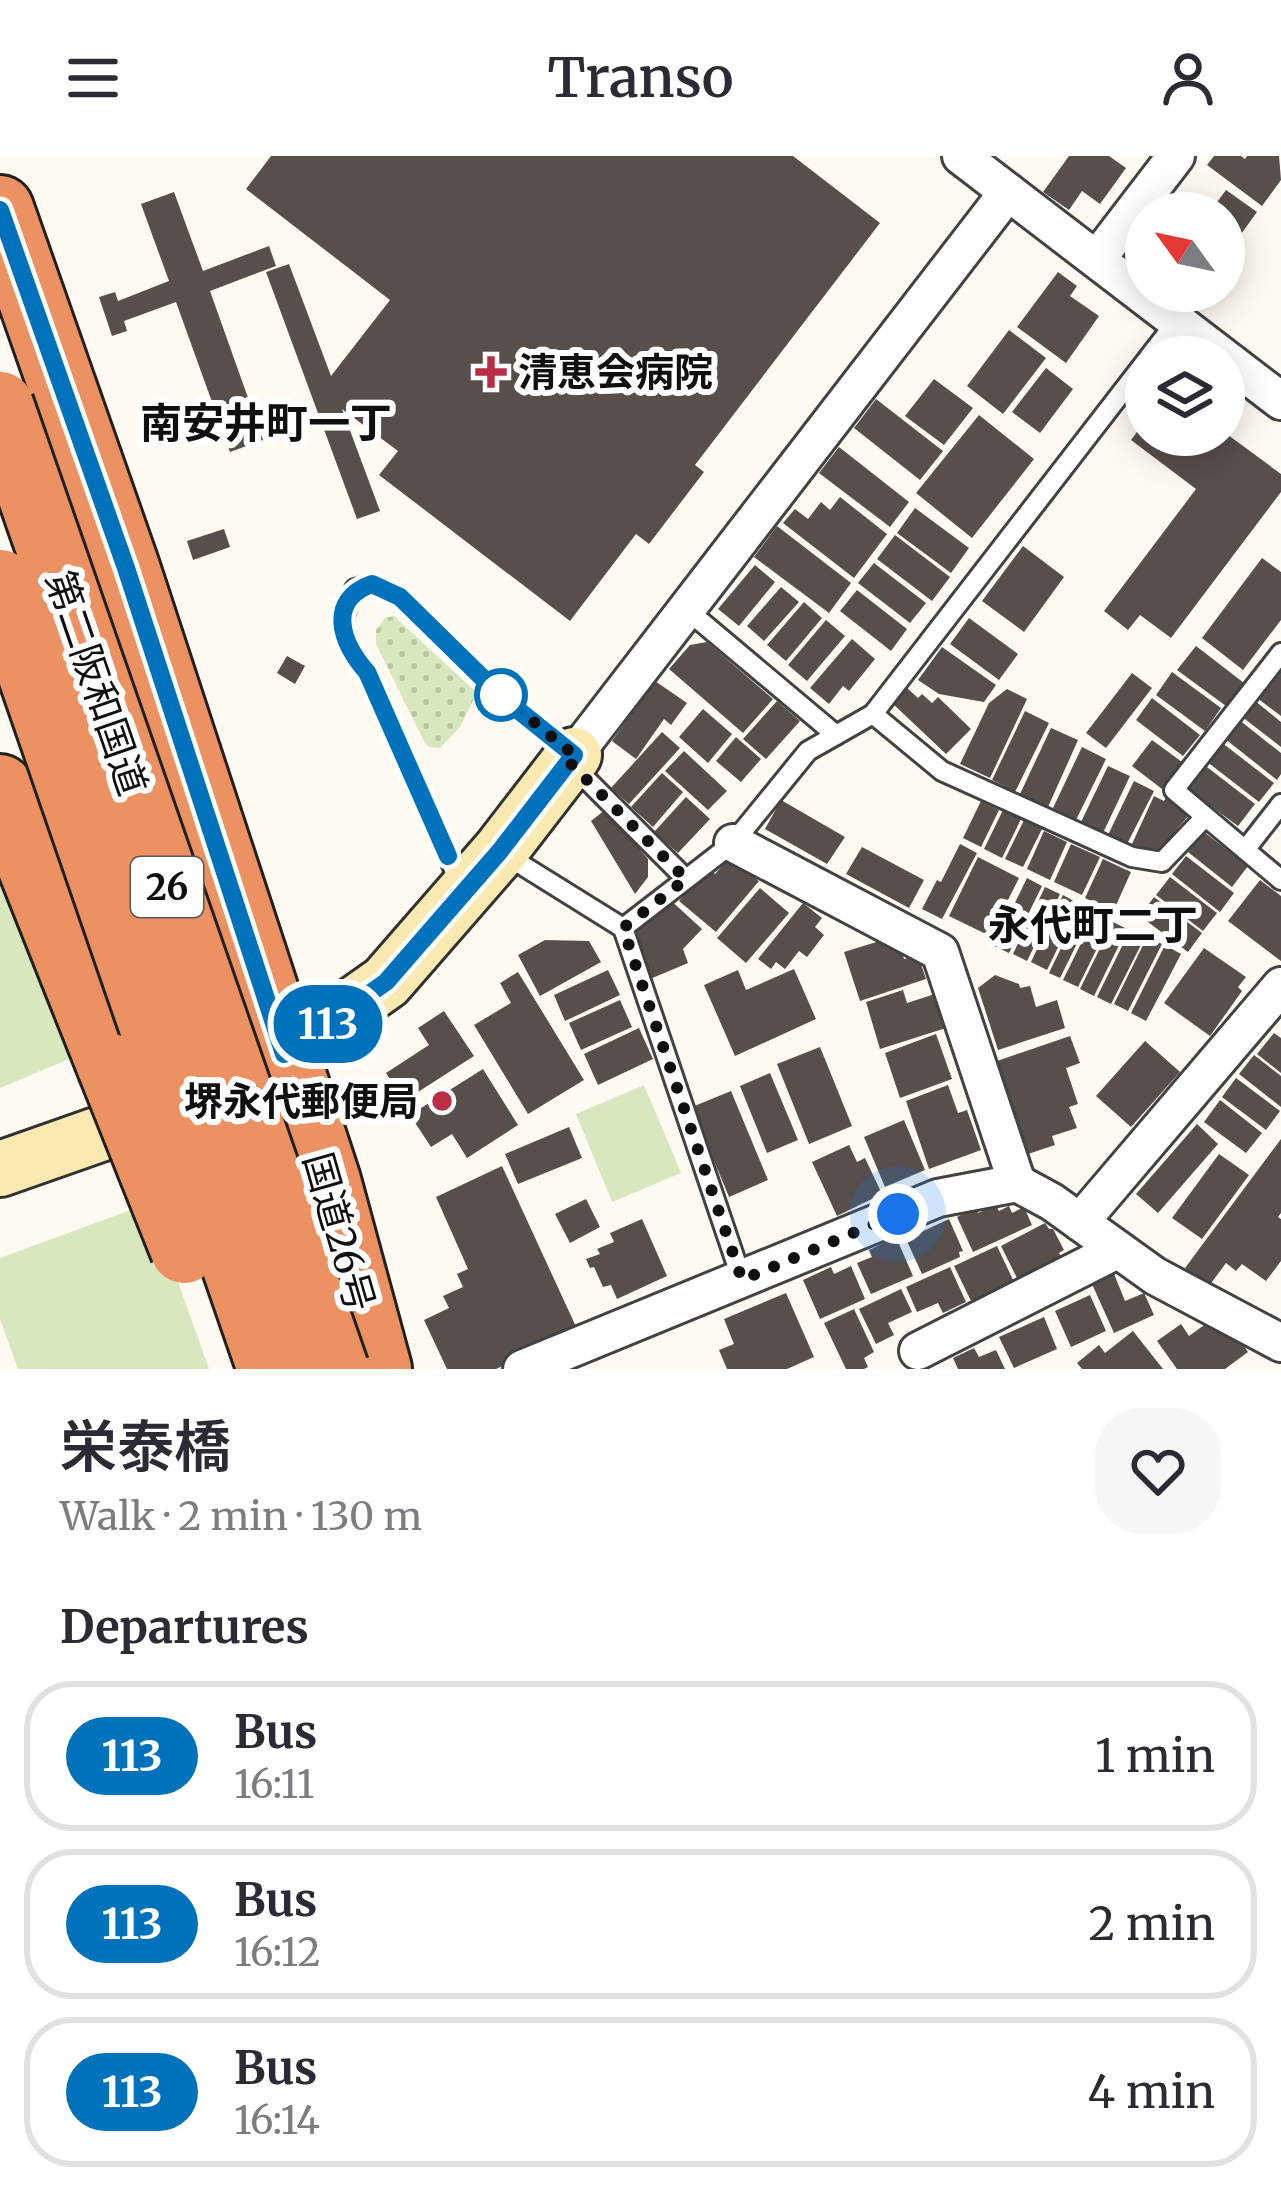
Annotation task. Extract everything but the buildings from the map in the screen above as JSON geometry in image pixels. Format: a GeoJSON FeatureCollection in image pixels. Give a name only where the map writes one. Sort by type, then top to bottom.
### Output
{"type":"FeatureCollection","features":[{"type":"Feature","properties":{"kind":"highway","name":"国道26号"},"geometry":{"type":"LineString","coordinates":[[0,209],[126,568],[327,1181],[378,1369]]}},
{"type":"Feature","properties":{"kind":"highway"},"geometry":{"type":"LineString","coordinates":[[0,335],[124,583],[366,1369]]}},
{"type":"Feature","properties":{"kind":"highway","name":"第二阪和国道"},"geometry":{"type":"LineString","coordinates":[[0,405],[335,1369]]}},
{"type":"Feature","properties":{"kind":"highway"},"geometry":{"type":"LineString","coordinates":[[0,468],[189,1101]]}},
{"type":"Feature","properties":{"kind":"highway","name":"第二阪和国道"},"geometry":{"type":"LineString","coordinates":[[0,583],[271,1369]]}},
{"type":"Feature","properties":{"kind":"highway","name":"26"},"geometry":{"type":"LineString","coordinates":[[0,684],[88,921],[189,1101],[255,1369]]}},
{"type":"Feature","properties":{"kind":"highway"},"geometry":{"type":"LineString","coordinates":[[0,788],[203,1300],[236,1369]]}},
{"type":"Feature","properties":{"kind":"street"},"geometry":{"type":"LineString","coordinates":[[961,156],[1281,401]]}},
{"type":"Feature","properties":{"kind":"street"},"geometry":{"type":"LineString","coordinates":[[1096,259],[1176,156]]}},
{"type":"Feature","properties":{"kind":"street"},"geometry":{"type":"LineString","coordinates":[[0,1169],[189,1101],[284,1054],[386,982],[500,851],[1008,192]]}},
{"type":"Feature","properties":{"kind":"street"},"geometry":{"type":"LineString","coordinates":[[733,843],[940,952],[1017,1183]]}},
{"type":"Feature","properties":{"kind":"street"},"geometry":{"type":"LineString","coordinates":[[1080,1222],[1281,986]]}},
{"type":"Feature","properties":{"kind":"street"},"geometry":{"type":"LineString","coordinates":[[522,1369],[938,1198],[1017,1183],[1052,1202],[1155,1276],[1281,1343]]}},
{"type":"Feature","properties":{"kind":"street"},"geometry":{"type":"LineString","coordinates":[[918,1351],[1117,1250]]}},
{"type":"Feature","properties":{"kind":"lane"},"geometry":{"type":"LineString","coordinates":[[1166,336],[1177,321]]}},
{"type":"Feature","properties":{"kind":"lane"},"geometry":{"type":"LineString","coordinates":[[623,928],[733,843],[808,752],[873,713],[1125,389]]}},
{"type":"Feature","properties":{"kind":"lane"},"geometry":{"type":"LineString","coordinates":[[464,893],[367,672],[352,655],[342,632],[345,606],[355,590],[372,584],[400,597],[571,758],[686,879]]}},
{"type":"Feature","properties":{"kind":"lane"},"geometry":{"type":"LineString","coordinates":[[686,609],[836,735]]}},
{"type":"Feature","properties":{"kind":"lane"},"geometry":{"type":"LineString","coordinates":[[1281,653],[1174,790],[1281,880]]}},
{"type":"Feature","properties":{"kind":"lane"},"geometry":{"type":"LineString","coordinates":[[873,713],[942,771],[1132,857],[1162,862],[1205,817]]}},
{"type":"Feature","properties":{"kind":"lane"},"geometry":{"type":"LineString","coordinates":[[1245,850],[1281,805]]}},
{"type":"Feature","properties":{"kind":"lane"},"geometry":{"type":"LineString","coordinates":[[500,851],[623,928],[742,1280]]}},
{"type":"Feature","properties":{"kind":"green space"},"geometry":{"type":"Polygon","coordinates":[[[394,616],[477,693],[460,727],[440,748],[424,741],[376,644],[376,630],[385,618],[394,616]]]}},
{"type":"Feature","properties":{"kind":"green space"},"geometry":{"type":"Polygon","coordinates":[[[0,841],[81,1054],[0,1088],[0,841]]]}},
{"type":"Feature","properties":{"kind":"green space"},"geometry":{"type":"Polygon","coordinates":[[[644,1085],[681,1173],[612,1202],[576,1114],[644,1085]]]}},
{"type":"Feature","properties":{"kind":"green space"},"geometry":{"type":"Polygon","coordinates":[[[150,1203],[209,1369],[18,1369],[0,1319],[0,1258],[150,1203]]]}},
{"type":"Feature","properties":{"kind":"bus line","name":"113"},"geometry":{"type":"LineString","coordinates":[[0,210],[126,568],[284,1054],[386,982],[500,851],[574,755],[502,697],[400,597],[372,584],[355,590],[345,606],[342,632],[352,655],[367,672],[448,856]]}},
{"type":"Feature","properties":{"kind":"place","name":"清恵会病院"},"geometry":{"type":"Point","coordinates":[491,372]}},
{"type":"Feature","properties":{"kind":"place","name":"堺永代郵便局"},"geometry":{"type":"Point","coordinates":[442,1101]}},
{"type":"Feature","properties":{"kind":"district","name":"南安井町一丁"},"geometry":{"type":"Point","coordinates":[266,423]}},
{"type":"Feature","properties":{"kind":"district","name":"永代町二丁"},"geometry":{"type":"Point","coordinates":[1093,925]}},
{"type":"Feature","properties":{"kind":"route"},"geometry":{"type":"LineString","coordinates":[[501,695],[574,755],[568,761],[686,879],[623,928],[742,1280],[898,1214]]}}]}
